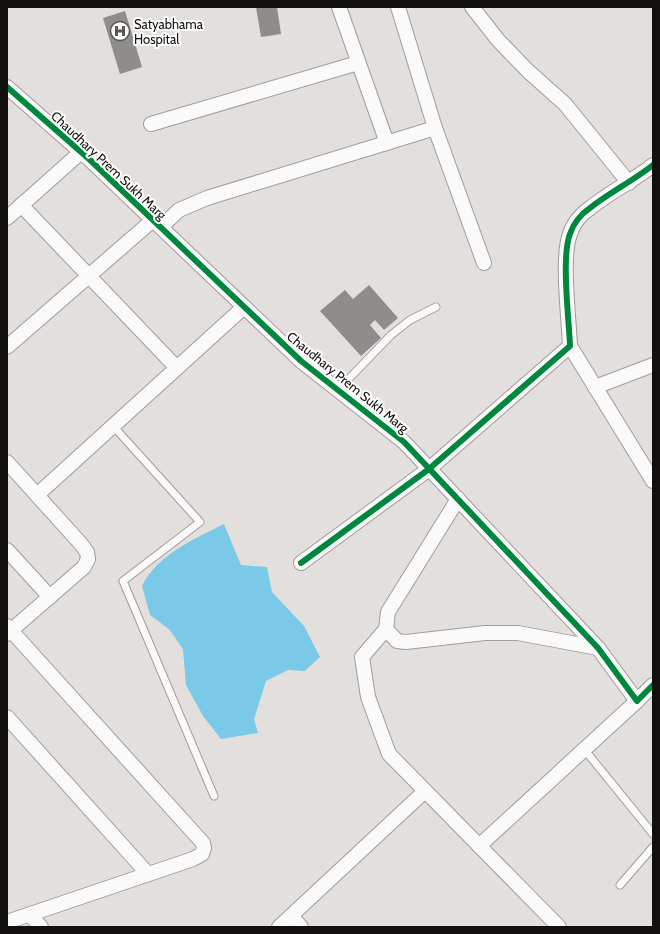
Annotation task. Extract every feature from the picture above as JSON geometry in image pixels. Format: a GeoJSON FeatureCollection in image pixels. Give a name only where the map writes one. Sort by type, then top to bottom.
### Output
{"type":"FeatureCollection","features":[{"type":"Feature","properties":{"kind":"street"},"geometry":{"type":"LineString","coordinates":[[339,7],[387,143]]}},
{"type":"Feature","properties":{"kind":"street"},"geometry":{"type":"LineString","coordinates":[[398,7],[435,128],[484,263]]}},
{"type":"Feature","properties":{"kind":"street"},"geometry":{"type":"LineString","coordinates":[[472,7],[498,40],[528,72],[565,104],[629,183]]}},
{"type":"Feature","properties":{"kind":"street"},"geometry":{"type":"LineString","coordinates":[[151,124],[358,63]]}},
{"type":"Feature","properties":{"kind":"street","name":"Chaudhary Prem Sukh Marg"},"geometry":{"type":"LineString","coordinates":[[7,87],[81,152],[301,361],[404,442],[598,648],[637,700]]}},
{"type":"Feature","properties":{"kind":"street"},"geometry":{"type":"LineString","coordinates":[[7,347],[90,275],[157,223],[179,210],[207,198],[435,128]]}},
{"type":"Feature","properties":{"kind":"street"},"geometry":{"type":"LineString","coordinates":[[7,218],[81,152]]}},
{"type":"Feature","properties":{"kind":"street"},"geometry":{"type":"LineString","coordinates":[[653,166],[590,208],[578,219],[570,234],[566,252],[570,346],[653,481]]}},
{"type":"Feature","properties":{"kind":"street"},"geometry":{"type":"LineString","coordinates":[[21,205],[90,275],[177,368]]}},
{"type":"Feature","properties":{"kind":"street"},"geometry":{"type":"LineString","coordinates":[[37,495],[114,427],[244,307]]}},
{"type":"Feature","properties":{"kind":"street"},"geometry":{"type":"LineString","coordinates":[[301,563],[429,469],[570,346]]}},
{"type":"Feature","properties":{"kind":"street"},"geometry":{"type":"LineString","coordinates":[[595,387],[653,365]]}},
{"type":"Feature","properties":{"kind":"street"},"geometry":{"type":"LineString","coordinates":[[7,462],[81,544],[87,552],[88,559],[84,567],[50,597],[8,630],[203,843],[204,848],[202,854],[30,915],[8,921]]}},
{"type":"Feature","properties":{"kind":"street"},"geometry":{"type":"LineString","coordinates":[[458,499],[388,612],[386,628],[362,657],[368,697],[389,754],[559,927]]}},
{"type":"Feature","properties":{"kind":"street"},"geometry":{"type":"LineString","coordinates":[[7,550],[50,597]]}},
{"type":"Feature","properties":{"kind":"street"},"geometry":{"type":"LineString","coordinates":[[386,628],[397,641],[406,642],[485,633],[518,633],[598,648]]}},
{"type":"Feature","properties":{"kind":"street"},"geometry":{"type":"LineString","coordinates":[[479,846],[653,685]]}},
{"type":"Feature","properties":{"kind":"street"},"geometry":{"type":"LineString","coordinates":[[7,717],[148,874]]}},
{"type":"Feature","properties":{"kind":"street"},"geometry":{"type":"LineString","coordinates":[[279,927],[425,791]]}},
{"type":"Feature","properties":{"kind":"street"},"geometry":{"type":"LineString","coordinates":[[30,915],[41,927]]}},
{"type":"Feature","properties":{"kind":"street"},"geometry":{"type":"LineString","coordinates":[[291,916],[301,927]]}},
{"type":"Feature","properties":{"kind":"lane"},"geometry":{"type":"LineString","coordinates":[[338,390],[391,335],[410,320],[436,306]]}},
{"type":"Feature","properties":{"kind":"lane"},"geometry":{"type":"LineString","coordinates":[[114,427],[200,522],[123,581],[214,796]]}},
{"type":"Feature","properties":{"kind":"lane"},"geometry":{"type":"LineString","coordinates":[[584,749],[653,834]]}},
{"type":"Feature","properties":{"kind":"lane"},"geometry":{"type":"LineString","coordinates":[[620,885],[653,847]]}},
{"type":"Feature","properties":{"kind":"water"},"geometry":{"type":"Polygon","coordinates":[[[224,524],[241,565],[267,567],[272,592],[304,626],[320,657],[305,671],[288,670],[266,681],[254,719],[258,733],[221,739],[203,716],[186,685],[183,649],[169,629],[150,615],[142,586],[157,565],[177,549],[224,524]]]}},
{"type":"Feature","properties":{"kind":"building"},"geometry":{"type":"Polygon","coordinates":[[[256,7],[277,7],[281,34],[261,37],[256,7]]]}},
{"type":"Feature","properties":{"kind":"building"},"geometry":{"type":"Polygon","coordinates":[[[125,11],[142,67],[120,74],[103,18],[125,11]]]}},
{"type":"Feature","properties":{"kind":"building"},"geometry":{"type":"Polygon","coordinates":[[[369,285],[398,318],[384,330],[375,320],[370,325],[381,338],[361,356],[320,311],[345,290],[353,299],[369,285]]]}},
{"type":"Feature","properties":{"kind":"cycle path"},"geometry":{"type":"LineString","coordinates":[[7,87],[89,159],[301,361],[404,442],[598,648],[637,701],[653,685]]}},
{"type":"Feature","properties":{"kind":"cycle path"},"geometry":{"type":"LineString","coordinates":[[301,563],[429,469],[570,346],[566,288],[566,257],[567,244],[571,230],[587,210],[653,165]]}},
{"type":"Feature","properties":{"kind":"place","name":"Satyabhama Hospital"},"geometry":{"type":"Point","coordinates":[120,31]}}]}
